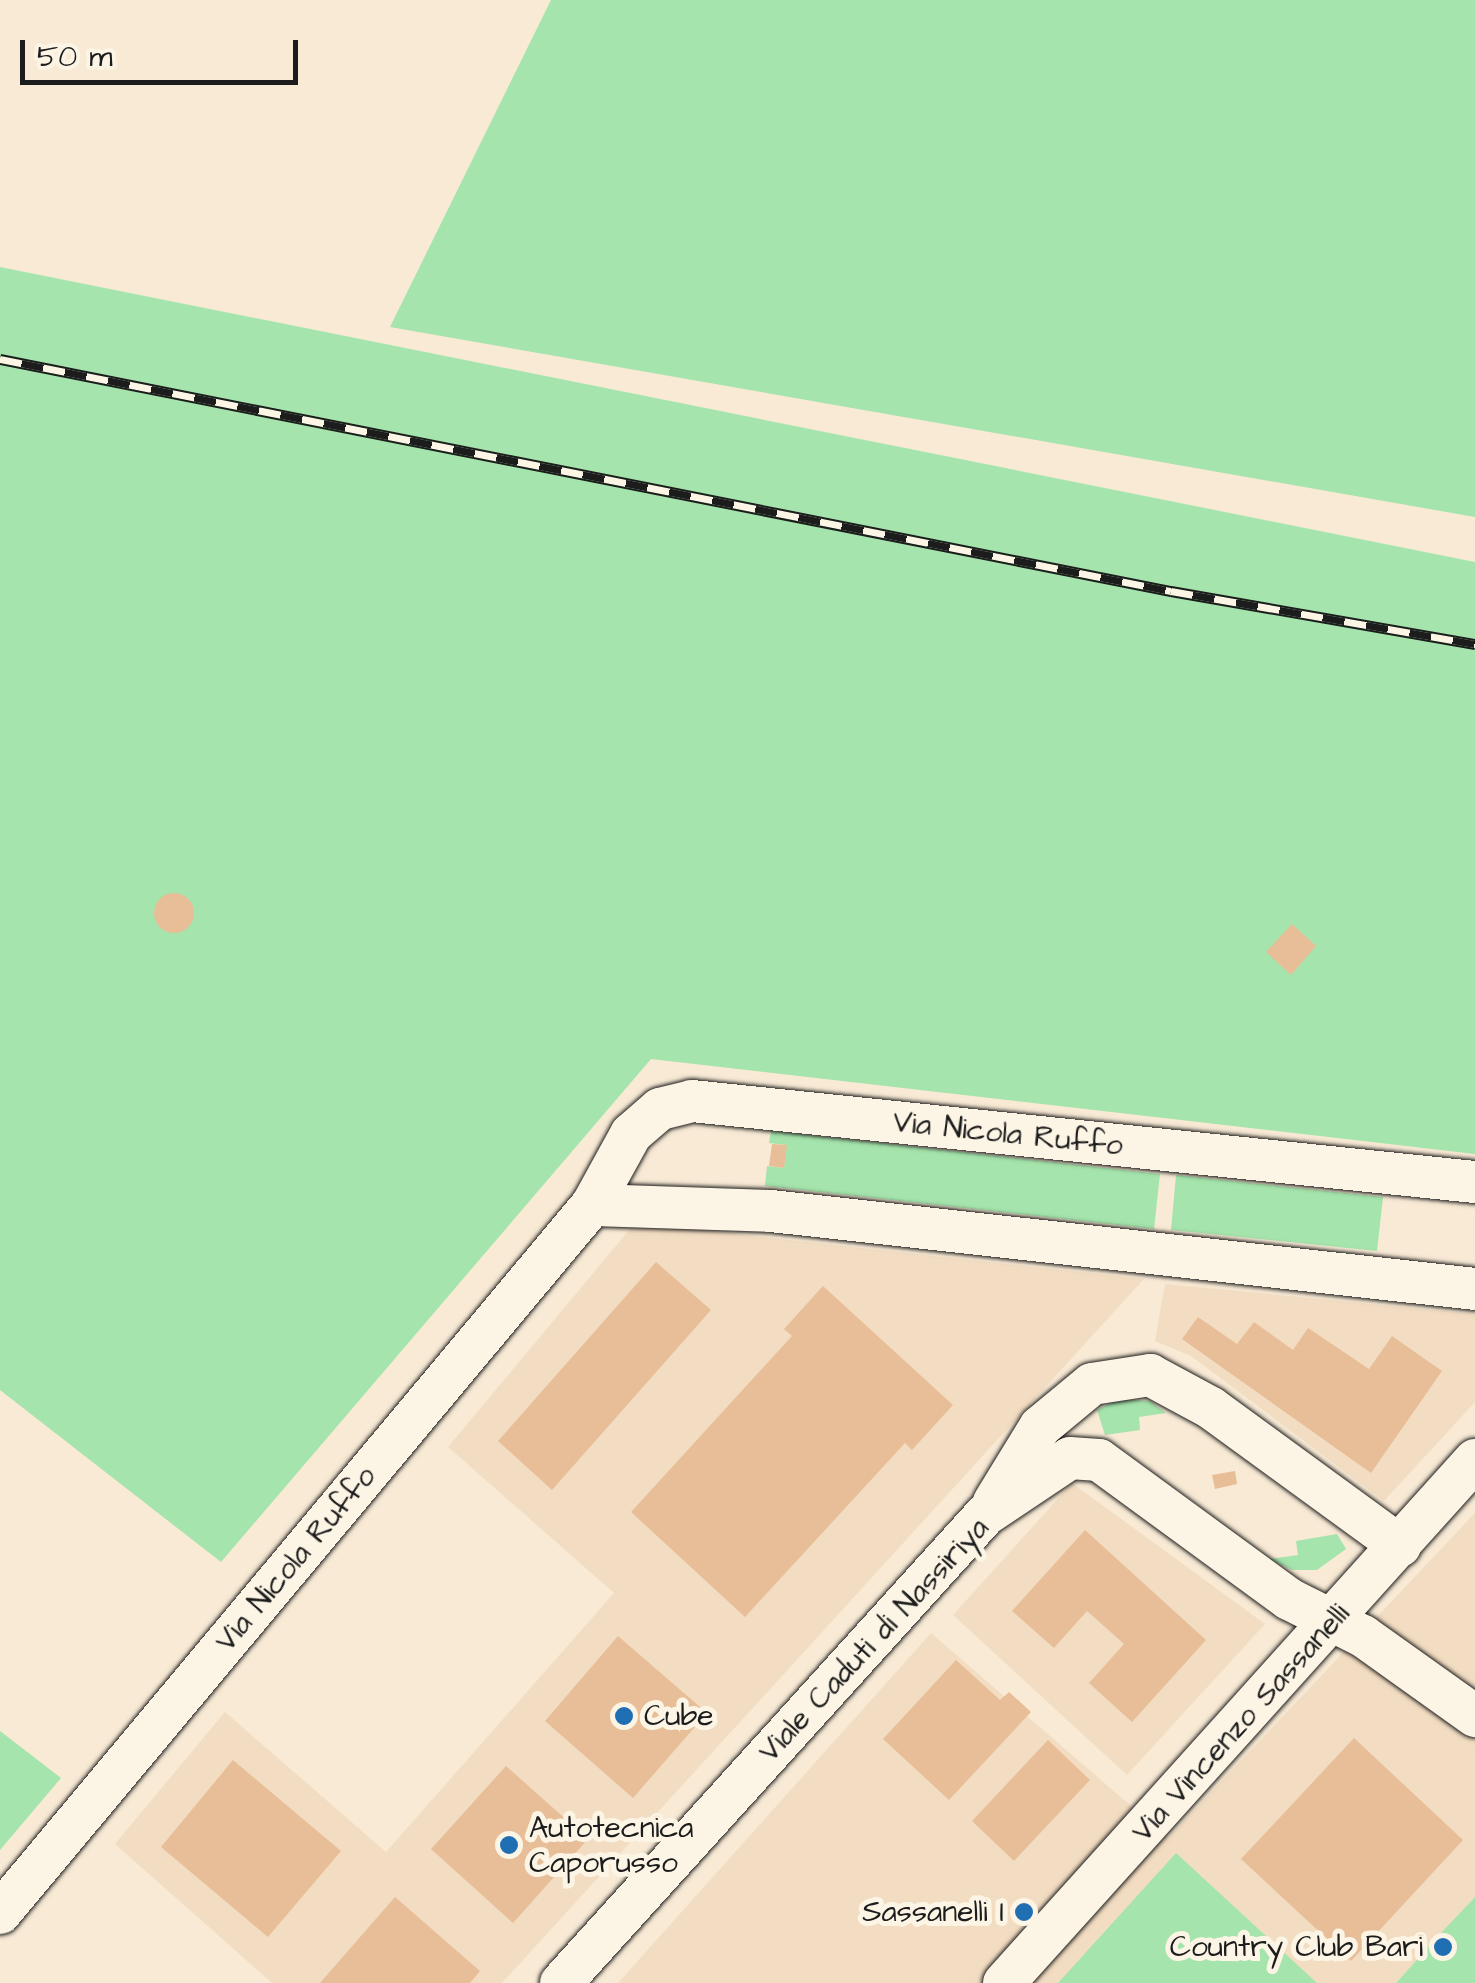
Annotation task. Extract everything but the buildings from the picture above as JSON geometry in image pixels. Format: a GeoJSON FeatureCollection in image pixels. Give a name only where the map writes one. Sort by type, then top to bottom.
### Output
{"type":"FeatureCollection","features":[{"type":"Feature","properties":{"kind":"street","name":"Via Nicola Ruffo"},"geometry":{"type":"LineString","coordinates":[[0,1913],[592,1206],[631,1134],[660,1109],[692,1101],[1475,1182]]}},
{"type":"Feature","properties":{"kind":"street"},"geometry":{"type":"LineString","coordinates":[[592,1206],[771,1211],[1475,1289]]}},
{"type":"Feature","properties":{"kind":"street"},"geometry":{"type":"LineString","coordinates":[[985,1516],[1053,1416],[1092,1384],[1150,1374],[1211,1408],[1400,1546]]}},
{"type":"Feature","properties":{"kind":"street","name":"Viale Caduti di Nassiriya"},"geometry":{"type":"LineString","coordinates":[[562,1983],[985,1516],[1070,1458],[1099,1460],[1289,1599],[1335,1622],[1475,1716]]}},
{"type":"Feature","properties":{"kind":"street","name":"Via Vincenzo Sassanelli"},"geometry":{"type":"LineString","coordinates":[[1004,1983],[1335,1622],[1475,1460]]}},
{"type":"Feature","properties":{"kind":"shaded area"},"geometry":{"type":"Polygon","coordinates":[[[635,1223],[1144,1279],[502,1983],[272,1983],[115,1844],[225,1712],[386,1852],[614,1593],[448,1447],[635,1223]]]}},
{"type":"Feature","properties":{"kind":"shaded area"},"geometry":{"type":"Polygon","coordinates":[[[1165,1284],[1475,1314],[1475,1402],[1384,1501],[1191,1356],[1155,1341],[1165,1284]]]}},
{"type":"Feature","properties":{"kind":"shaded area"},"geometry":{"type":"Polygon","coordinates":[[[1072,1483],[1265,1624],[1127,1775],[953,1615],[1072,1483]]]}},
{"type":"Feature","properties":{"kind":"shaded area"},"geometry":{"type":"Polygon","coordinates":[[[1475,1513],[1475,1897],[1396,1983],[618,1983],[931,1633],[1168,1838],[1475,1513]]]}},
{"type":"Feature","properties":{"kind":"green space"},"geometry":{"type":"Polygon","coordinates":[[[551,0],[1475,0],[1475,517],[390,327],[551,0]]]}},
{"type":"Feature","properties":{"kind":"green space"},"geometry":{"type":"Polygon","coordinates":[[[0,267],[1475,562],[1475,1154],[651,1059],[221,1562],[0,1390],[0,267]]]}},
{"type":"Feature","properties":{"kind":"green space"},"geometry":{"type":"Polygon","coordinates":[[[771,1131],[1160,1174],[1154,1229],[765,1186],[767,1166],[784,1168],[786,1145],[769,1143],[771,1131]]]}},
{"type":"Feature","properties":{"kind":"green space"},"geometry":{"type":"Polygon","coordinates":[[[1176,1175],[1383,1197],[1377,1251],[1171,1230],[1176,1175]]]}},
{"type":"Feature","properties":{"kind":"green space"},"geometry":{"type":"Polygon","coordinates":[[[1119,1399],[1150,1401],[1166,1413],[1139,1417],[1140,1430],[1105,1435],[1097,1410],[1119,1399]]]}},
{"type":"Feature","properties":{"kind":"green space"},"geometry":{"type":"Polygon","coordinates":[[[1337,1534],[1346,1549],[1317,1570],[1292,1570],[1270,1559],[1298,1555],[1296,1541],[1337,1534]]]}},
{"type":"Feature","properties":{"kind":"green space"},"geometry":{"type":"Polygon","coordinates":[[[0,1731],[61,1778],[0,1850],[0,1731]]]}},
{"type":"Feature","properties":{"kind":"green space"},"geometry":{"type":"Polygon","coordinates":[[[1176,1853],[1317,1983],[1058,1983],[1176,1853]]]}},
{"type":"Feature","properties":{"kind":"green space","name":"Country Club Bari"},"geometry":{"type":"Polygon","coordinates":[[[1475,1897],[1475,1983],[1396,1983],[1442,1932],[1475,1897]]]}},
{"type":"Feature","properties":{"kind":"railway"},"geometry":{"type":"LineString","coordinates":[[0,359],[1171,591],[1475,644]]}},
{"type":"Feature","properties":{"kind":"place","name":"Cube"},"geometry":{"type":"Point","coordinates":[624,1716]}},
{"type":"Feature","properties":{"kind":"place","name":"Autotecnica Caporusso"},"geometry":{"type":"Point","coordinates":[509,1845]}},
{"type":"Feature","properties":{"kind":"place","name":"Sassanelli I"},"geometry":{"type":"Point","coordinates":[1024,1912]}},
{"type":"Feature","properties":{"kind":"place","name":"Country Club Bari"},"geometry":{"type":"Point","coordinates":[1443,1947]}}]}
